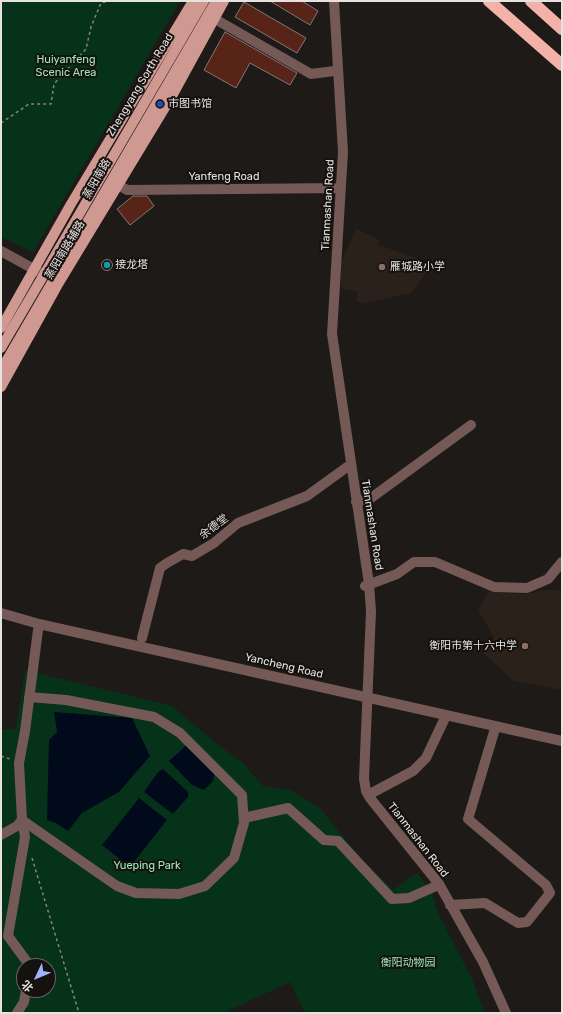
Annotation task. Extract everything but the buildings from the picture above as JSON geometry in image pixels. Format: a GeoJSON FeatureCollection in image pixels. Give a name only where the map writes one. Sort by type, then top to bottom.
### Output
{"type":"FeatureCollection","features":[{"type":"Feature","properties":{"kind":"highway"},"geometry":{"type":"LineString","coordinates":[[489,1],[562,65]]}},
{"type":"Feature","properties":{"kind":"highway"},"geometry":{"type":"LineString","coordinates":[[498,1],[509,18]]}},
{"type":"Feature","properties":{"kind":"highway"},"geometry":{"type":"LineString","coordinates":[[531,1],[562,29]]}},
{"type":"Feature","properties":{"kind":"main road","name":"蒸阳南路辅路"},"geometry":{"type":"LineString","coordinates":[[1,328],[39,272],[71,204],[193,1]]}},
{"type":"Feature","properties":{"kind":"main road","name":"Zhengyang Sorth Road"},"geometry":{"type":"LineString","coordinates":[[1,348],[39,272],[204,1]]}},
{"type":"Feature","properties":{"kind":"main road","name":"蒸阳南路"},"geometry":{"type":"LineString","coordinates":[[1,370],[114,183],[211,17],[216,1]]}},
{"type":"Feature","properties":{"kind":"main road"},"geometry":{"type":"LineString","coordinates":[[211,17],[224,1]]}},
{"type":"Feature","properties":{"kind":"main road","name":"蒸阳南路辅路"},"geometry":{"type":"LineString","coordinates":[[1,387],[114,183]]}},
{"type":"Feature","properties":{"kind":"street","name":"Tianmashan Road"},"geometry":{"type":"LineString","coordinates":[[329,1],[339,154],[339,188],[332,334],[367,585],[364,779],[368,795],[439,884],[483,962],[506,1013]]}},
{"type":"Feature","properties":{"kind":"street","name":"Tianmashan Road"},"geometry":{"type":"LineString","coordinates":[[334,1],[343,152],[339,188],[329,334],[347,467],[367,585]]}},
{"type":"Feature","properties":{"kind":"street"},"geometry":{"type":"LineString","coordinates":[[211,17],[312,74],[334,71]]}},
{"type":"Feature","properties":{"kind":"street","name":"Yanfeng Road"},"geometry":{"type":"LineString","coordinates":[[114,183],[127,190],[339,188]]}},
{"type":"Feature","properties":{"kind":"street"},"geometry":{"type":"LineString","coordinates":[[1,251],[39,272]]}},
{"type":"Feature","properties":{"kind":"street"},"geometry":{"type":"LineString","coordinates":[[356,502],[371,498],[471,425]]}},
{"type":"Feature","properties":{"kind":"street","name":"余德堂"},"geometry":{"type":"LineString","coordinates":[[142,638],[160,568],[183,554],[192,556],[214,544],[238,523],[307,496],[347,467]]}},
{"type":"Feature","properties":{"kind":"street"},"geometry":{"type":"LineString","coordinates":[[367,585],[397,574],[414,562],[435,562],[494,587],[527,588],[548,579],[562,562]]}},
{"type":"Feature","properties":{"kind":"street","name":"Yancheng Road"},"geometry":{"type":"LineString","coordinates":[[1,613],[39,624],[562,747]]}},
{"type":"Feature","properties":{"kind":"street","name":"Yancheng Road"},"geometry":{"type":"LineString","coordinates":[[1,620],[38,630],[562,741]]}},
{"type":"Feature","properties":{"kind":"street"},"geometry":{"type":"LineString","coordinates":[[24,958],[8,936],[25,836],[22,820],[19,763],[38,630]]}},
{"type":"Feature","properties":{"kind":"street"},"geometry":{"type":"LineString","coordinates":[[22,820],[117,886],[136,893],[179,894],[205,886],[234,858],[244,823],[242,795],[180,733],[154,717],[66,700],[29,697]]}},
{"type":"Feature","properties":{"kind":"street","name":"Tianmashan Road"},"geometry":{"type":"LineString","coordinates":[[365,700],[360,781],[362,793],[366,802],[434,886],[478,965],[500,1013]]}},
{"type":"Feature","properties":{"kind":"street"},"geometry":{"type":"LineString","coordinates":[[368,795],[413,771],[426,758],[444,720]]}},
{"type":"Feature","properties":{"kind":"street"},"geometry":{"type":"LineString","coordinates":[[450,905],[485,903],[518,923],[527,922],[550,893],[546,885],[468,819],[494,732]]}},
{"type":"Feature","properties":{"kind":"street"},"geometry":{"type":"LineString","coordinates":[[244,818],[288,808],[324,840],[338,841],[392,899],[409,898],[434,886]]}},
{"type":"Feature","properties":{"kind":"street"},"geometry":{"type":"LineString","coordinates":[[1,835],[17,826],[22,820]]}},
{"type":"Feature","properties":{"kind":"street"},"geometry":{"type":"LineString","coordinates":[[17,1013],[24,1002],[25,998]]}},
{"type":"Feature","properties":{"kind":"path"},"geometry":{"type":"LineString","coordinates":[[1,123],[29,104],[50,104],[54,84],[86,49],[101,3],[109,1]]}},
{"type":"Feature","properties":{"kind":"path"},"geometry":{"type":"LineString","coordinates":[[25,836],[79,1013]]}},
{"type":"Feature","properties":{"kind":"shaded area","name":"雁城路小学"},"geometry":{"type":"Polygon","coordinates":[[[356,229],[380,240],[378,245],[417,258],[426,272],[411,293],[366,303],[357,302],[358,292],[341,288],[341,262],[356,229]]]}},
{"type":"Feature","properties":{"kind":"shaded area","name":"衡阳市第十六中学"},"geometry":{"type":"Polygon","coordinates":[[[544,590],[562,590],[562,690],[514,681],[483,653],[494,638],[478,610],[488,592],[525,594],[544,590]]]}},
{"type":"Feature","properties":{"kind":"green space","name":"Huiyanfeng Scenic Area"},"geometry":{"type":"Polygon","coordinates":[[[1,1],[180,1],[33,252],[1,237],[1,1]]]}},
{"type":"Feature","properties":{"kind":"green space","name":"Yueping Park"},"geometry":{"type":"Polygon","coordinates":[[[25,670],[172,706],[216,743],[243,763],[263,786],[290,790],[320,808],[359,856],[393,890],[417,873],[432,894],[438,913],[472,979],[485,1013],[305,1013],[290,982],[223,1013],[1,1013],[1,729],[16,729],[25,670]]]}},
{"type":"Feature","properties":{"kind":"water"},"geometry":{"type":"Polygon","coordinates":[[[54,712],[132,718],[150,756],[119,792],[82,813],[68,831],[56,823],[47,820],[49,740],[57,732],[54,712]]]}},
{"type":"Feature","properties":{"kind":"water"},"geometry":{"type":"Polygon","coordinates":[[[189,743],[215,769],[213,781],[204,790],[192,785],[169,761],[189,743]]]}},
{"type":"Feature","properties":{"kind":"water"},"geometry":{"type":"Polygon","coordinates":[[[163,769],[188,792],[188,797],[173,814],[144,792],[158,772],[163,769]]]}},
{"type":"Feature","properties":{"kind":"water"},"geometry":{"type":"Polygon","coordinates":[[[139,798],[167,820],[130,867],[102,845],[139,798]]]}},
{"type":"Feature","properties":{"kind":"place","name":"市图书馆"},"geometry":{"type":"Point","coordinates":[160,104]}},
{"type":"Feature","properties":{"kind":"place","name":"接龙塔"},"geometry":{"type":"Point","coordinates":[107,265]}},
{"type":"Feature","properties":{"kind":"place","name":"雁城路小学"},"geometry":{"type":"Point","coordinates":[382,267]}},
{"type":"Feature","properties":{"kind":"place","name":"衡阳市第十六中学"},"geometry":{"type":"Point","coordinates":[525,646]}},
{"type":"Feature","properties":{"kind":"park label","name":"衡阳动物园"},"geometry":{"type":"Point","coordinates":[408,963]}}]}
